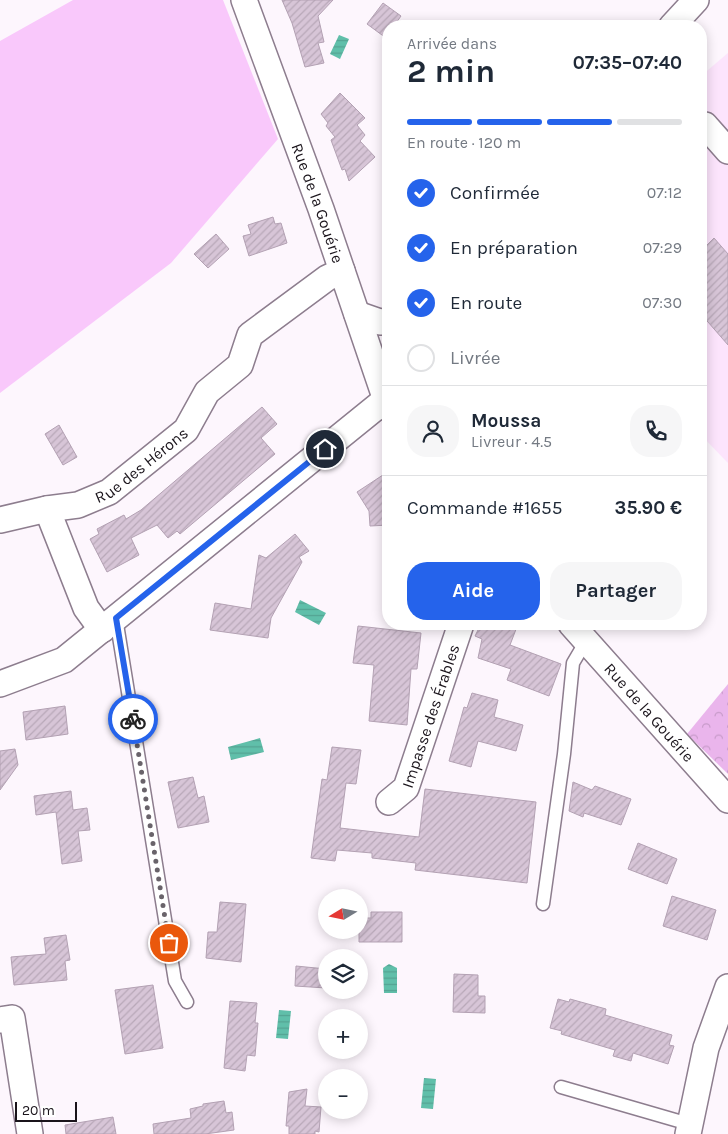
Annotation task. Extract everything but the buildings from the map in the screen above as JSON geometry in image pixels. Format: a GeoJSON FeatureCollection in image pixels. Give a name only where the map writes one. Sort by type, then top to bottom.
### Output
{"type":"FeatureCollection","features":[{"type":"Feature","properties":{"kind":"street","name":"Rue de la Gouérie"},"geometry":{"type":"LineString","coordinates":[[244,0],[382,386]]}},
{"type":"Feature","properties":{"kind":"street"},"geometry":{"type":"LineString","coordinates":[[678,20],[696,0]]}},
{"type":"Feature","properties":{"kind":"street"},"geometry":{"type":"LineString","coordinates":[[707,127],[728,151]]}},
{"type":"Feature","properties":{"kind":"street","name":"Rue des Hérons"},"geometry":{"type":"LineString","coordinates":[[0,520],[47,509],[78,505],[109,492],[186,430],[207,392],[240,364],[250,335],[327,278],[342,271]]}},
{"type":"Feature","properties":{"kind":"street"},"geometry":{"type":"LineString","coordinates":[[357,314],[382,322]]}},
{"type":"Feature","properties":{"kind":"street"},"geometry":{"type":"LineString","coordinates":[[0,684],[64,660],[382,405]]}},
{"type":"Feature","properties":{"kind":"street"},"geometry":{"type":"LineString","coordinates":[[47,509],[86,608],[109,624]]}},
{"type":"Feature","properties":{"kind":"street","name":"Impasse des Érables"},"geometry":{"type":"LineString","coordinates":[[389,802],[406,788],[459,630]]}},
{"type":"Feature","properties":{"kind":"street","name":"Rue de la Gouérie"},"geometry":{"type":"LineString","coordinates":[[579,632],[728,800]]}},
{"type":"Feature","properties":{"kind":"street"},"geometry":{"type":"LineString","coordinates":[[688,1129],[706,1048],[728,987]]}},
{"type":"Feature","properties":{"kind":"street"},"geometry":{"type":"LineString","coordinates":[[0,1020],[12,1018],[30,1134]]}},
{"type":"Feature","properties":{"kind":"lane"},"geometry":{"type":"LineString","coordinates":[[109,624],[175,981],[187,1002]]}},
{"type":"Feature","properties":{"kind":"lane"},"geometry":{"type":"LineString","coordinates":[[543,904],[564,754],[573,663],[579,632]]}},
{"type":"Feature","properties":{"kind":"lane"},"geometry":{"type":"LineString","coordinates":[[561,1087],[688,1129]]}},
{"type":"Feature","properties":{"kind":"shaded area"},"geometry":{"type":"Polygon","coordinates":[[[73,0],[223,0],[278,139],[171,263],[0,393],[0,41],[73,0]]]}},
{"type":"Feature","properties":{"kind":"shaded area"},"geometry":{"type":"Polygon","coordinates":[[[339,35],[349,39],[340,59],[330,54],[339,35]]]}},
{"type":"Feature","properties":{"kind":"shaded area"},"geometry":{"type":"Polygon","coordinates":[[[728,53],[728,463],[707,441],[707,71],[728,53]]]}},
{"type":"Feature","properties":{"kind":"shaded area"},"geometry":{"type":"Polygon","coordinates":[[[300,600],[326,613],[319,625],[295,612],[300,600]]]}},
{"type":"Feature","properties":{"kind":"shaded area"},"geometry":{"type":"Polygon","coordinates":[[[260,738],[264,752],[231,760],[228,747],[260,738]]]}},
{"type":"Feature","properties":{"kind":"shaded area"},"geometry":{"type":"Polygon","coordinates":[[[389,964],[397,968],[397,993],[384,993],[383,968],[389,964]]]}},
{"type":"Feature","properties":{"kind":"shaded area"},"geometry":{"type":"Polygon","coordinates":[[[279,1010],[291,1011],[288,1039],[276,1038],[279,1010]]]}},
{"type":"Feature","properties":{"kind":"shaded area"},"geometry":{"type":"Polygon","coordinates":[[[424,1078],[436,1079],[433,1109],[421,1108],[424,1078]]]}},
{"type":"Feature","properties":{"kind":"green space"},"geometry":{"type":"Polygon","coordinates":[[[728,684],[728,774],[687,734],[728,684]]]}},
{"type":"Feature","properties":{"kind":"way so far"},"geometry":{"type":"LineString","coordinates":[[133,719],[169,943]]}},
{"type":"Feature","properties":{"kind":"route"},"geometry":{"type":"LineString","coordinates":[[133,719],[116,618],[325,449]]}}]}
